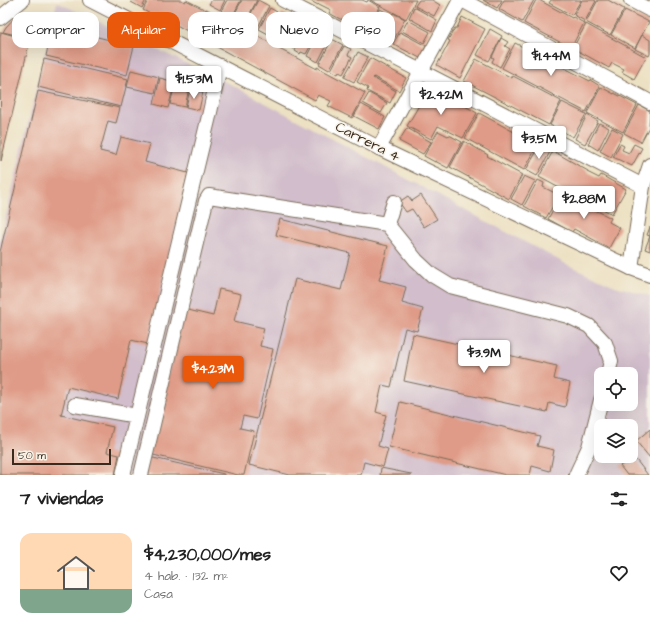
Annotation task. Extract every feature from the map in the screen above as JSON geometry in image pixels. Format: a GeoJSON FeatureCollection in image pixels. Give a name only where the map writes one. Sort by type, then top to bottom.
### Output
{"type":"FeatureCollection","features":[{"type":"Feature","properties":{"kind":"street"},"geometry":{"type":"LineString","coordinates":[[0,18],[22,0]]}},
{"type":"Feature","properties":{"kind":"street","name":"Carrera 4"},"geometry":{"type":"LineString","coordinates":[[90,0],[379,148],[631,268],[650,275]]}},
{"type":"Feature","properties":{"kind":"street"},"geometry":{"type":"LineString","coordinates":[[283,0],[643,186]]}},
{"type":"Feature","properties":{"kind":"street"},"geometry":{"type":"LineString","coordinates":[[379,148],[461,0],[650,102]]}},
{"type":"Feature","properties":{"kind":"street"},"geometry":{"type":"LineString","coordinates":[[631,0],[650,10]]}},
{"type":"Feature","properties":{"kind":"street"},"geometry":{"type":"LineString","coordinates":[[123,475],[220,66]]}},
{"type":"Feature","properties":{"kind":"street"},"geometry":{"type":"LineString","coordinates":[[631,268],[643,186],[650,165]]}},
{"type":"Feature","properties":{"kind":"street"},"geometry":{"type":"LineString","coordinates":[[142,475],[206,201],[209,196],[387,224],[416,260],[432,275],[450,286],[568,316],[589,326],[605,343],[611,361],[610,367]]}},
{"type":"Feature","properties":{"kind":"street"},"geometry":{"type":"LineString","coordinates":[[387,224],[394,202]]}},
{"type":"Feature","properties":{"kind":"street"},"geometry":{"type":"LineString","coordinates":[[75,405],[137,416]]}},
{"type":"Feature","properties":{"kind":"street"},"geometry":{"type":"LineString","coordinates":[[576,475],[589,447],[598,411]]}},
{"type":"Feature","properties":{"kind":"shaded area"},"geometry":{"type":"Polygon","coordinates":[[[57,2],[78,12],[55,12],[57,2]]]}},
{"type":"Feature","properties":{"kind":"shaded area"},"geometry":{"type":"Polygon","coordinates":[[[99,22],[107,26],[107,48],[154,48],[232,85],[566,264],[615,286],[650,296],[650,475],[0,475],[0,241],[46,48],[99,48],[99,22]]]}},
{"type":"Feature","properties":{"kind":"building"},"geometry":{"type":"Polygon","coordinates":[[[132,0],[146,0],[142,8],[131,2],[132,0]]]}},
{"type":"Feature","properties":{"kind":"building"},"geometry":{"type":"Polygon","coordinates":[[[148,0],[181,0],[185,2],[186,0],[212,12],[188,12],[188,31],[180,27],[180,12],[147,12],[143,10],[148,0]]]}},
{"type":"Feature","properties":{"kind":"building"},"geometry":{"type":"Polygon","coordinates":[[[212,0],[225,0],[220,10],[209,4],[212,0]]]}},
{"type":"Feature","properties":{"kind":"building"},"geometry":{"type":"Polygon","coordinates":[[[227,0],[241,0],[235,12],[221,11],[227,0]]]}},
{"type":"Feature","properties":{"kind":"building"},"geometry":{"type":"Polygon","coordinates":[[[242,0],[257,0],[251,12],[236,12],[242,0]]]}},
{"type":"Feature","properties":{"kind":"building"},"geometry":{"type":"Polygon","coordinates":[[[258,0],[269,6],[258,27],[258,12],[252,12],[258,0]]]}},
{"type":"Feature","properties":{"kind":"building"},"geometry":{"type":"Polygon","coordinates":[[[309,0],[362,0],[367,2],[368,0],[380,7],[377,12],[341,12],[341,19],[333,15],[333,12],[330,12],[331,10],[319,4],[318,5],[309,0]]]}},
{"type":"Feature","properties":{"kind":"building"},"geometry":{"type":"Polygon","coordinates":[[[370,0],[416,0],[406,19],[370,0]]]}},
{"type":"Feature","properties":{"kind":"building"},"geometry":{"type":"Polygon","coordinates":[[[419,0],[432,0],[440,5],[434,16],[415,6],[419,0]]]}},
{"type":"Feature","properties":{"kind":"building"},"geometry":{"type":"Polygon","coordinates":[[[483,0],[502,0],[497,8],[483,0]]]}},
{"type":"Feature","properties":{"kind":"building"},"geometry":{"type":"Polygon","coordinates":[[[504,0],[534,0],[522,22],[499,9],[504,0]]]}},
{"type":"Feature","properties":{"kind":"building"},"geometry":{"type":"Polygon","coordinates":[[[536,0],[539,0],[584,23],[571,48],[524,23],[536,0]]]}},
{"type":"Feature","properties":{"kind":"building"},"geometry":{"type":"Polygon","coordinates":[[[551,0],[581,0],[572,15],[549,3],[551,0]]]}},
{"type":"Feature","properties":{"kind":"building"},"geometry":{"type":"Polygon","coordinates":[[[582,0],[596,1],[585,21],[574,15],[582,0]]]}},
{"type":"Feature","properties":{"kind":"building"},"geometry":{"type":"Polygon","coordinates":[[[598,0],[608,0],[624,9],[610,35],[586,22],[598,0]]]}},
{"type":"Feature","properties":{"kind":"building"},"geometry":{"type":"Polygon","coordinates":[[[414,7],[437,20],[432,31],[409,18],[414,7]]]}},
{"type":"Feature","properties":{"kind":"building"},"geometry":{"type":"Polygon","coordinates":[[[270,8],[277,12],[268,12],[270,8]]]}},
{"type":"Feature","properties":{"kind":"building"},"geometry":{"type":"Polygon","coordinates":[[[380,9],[386,12],[378,12],[380,9]]]}},
{"type":"Feature","properties":{"kind":"building"},"geometry":{"type":"Polygon","coordinates":[[[625,10],[649,22],[635,48],[611,35],[625,10]]]}},
{"type":"Feature","properties":{"kind":"building"},"geometry":{"type":"Polygon","coordinates":[[[395,14],[405,19],[395,37],[395,14]]]}},
{"type":"Feature","properties":{"kind":"building"},"geometry":{"type":"Polygon","coordinates":[[[266,16],[266,33],[259,29],[266,16]]]}},
{"type":"Feature","properties":{"kind":"building"},"geometry":{"type":"Polygon","coordinates":[[[462,17],[485,29],[460,78],[437,65],[450,41],[448,40],[455,28],[457,28],[462,17]]]}},
{"type":"Feature","properties":{"kind":"building"},"geometry":{"type":"Polygon","coordinates":[[[12,20],[12,34],[3,32],[12,20]]]}},
{"type":"Feature","properties":{"kind":"building"},"geometry":{"type":"Polygon","coordinates":[[[408,20],[430,32],[424,43],[402,31],[408,20]]]}},
{"type":"Feature","properties":{"kind":"building"},"geometry":{"type":"Polygon","coordinates":[[[586,24],[646,57],[634,79],[622,72],[624,69],[612,63],[609,68],[573,48],[586,24]]]}},
{"type":"Feature","properties":{"kind":"building"},"geometry":{"type":"Polygon","coordinates":[[[490,29],[502,36],[489,61],[477,55],[490,29]]]}},
{"type":"Feature","properties":{"kind":"building"},"geometry":{"type":"Polygon","coordinates":[[[1,32],[12,35],[12,48],[28,48],[1,161],[1,32]]]}},
{"type":"Feature","properties":{"kind":"building"},"geometry":{"type":"Polygon","coordinates":[[[400,32],[426,46],[420,58],[395,45],[395,41],[400,32]]]}},
{"type":"Feature","properties":{"kind":"building"},"geometry":{"type":"Polygon","coordinates":[[[642,35],[650,40],[649,56],[635,49],[642,35]]]}},
{"type":"Feature","properties":{"kind":"building"},"geometry":{"type":"Polygon","coordinates":[[[258,36],[266,41],[266,48],[280,48],[279,49],[317,69],[317,67],[365,93],[352,118],[328,106],[331,101],[318,95],[315,100],[219,48],[258,48],[258,36]]]}},
{"type":"Feature","properties":{"kind":"building"},"geometry":{"type":"Polygon","coordinates":[[[99,37],[107,39],[107,48],[134,48],[127,75],[46,56],[48,48],[99,48],[99,37]]]}},
{"type":"Feature","properties":{"kind":"building"},"geometry":{"type":"Polygon","coordinates":[[[501,38],[508,42],[505,46],[510,49],[500,67],[492,62],[494,58],[492,57],[501,38]]]}},
{"type":"Feature","properties":{"kind":"building"},"geometry":{"type":"Polygon","coordinates":[[[333,40],[341,44],[341,48],[329,70],[319,64],[327,48],[333,48],[333,40]]]}},
{"type":"Feature","properties":{"kind":"building"},"geometry":{"type":"Polygon","coordinates":[[[515,43],[600,86],[586,112],[502,68],[515,43]]]}},
{"type":"Feature","properties":{"kind":"building"},"geometry":{"type":"Polygon","coordinates":[[[296,48],[309,48],[306,54],[301,52],[300,54],[295,51],[296,48]]]}},
{"type":"Feature","properties":{"kind":"building"},"geometry":{"type":"Polygon","coordinates":[[[311,48],[325,48],[318,62],[307,56],[311,48]]]}},
{"type":"Feature","properties":{"kind":"building"},"geometry":{"type":"Polygon","coordinates":[[[343,48],[351,49],[348,55],[352,57],[343,74],[339,72],[338,74],[331,70],[343,48]]]}},
{"type":"Feature","properties":{"kind":"building"},"geometry":{"type":"Polygon","coordinates":[[[358,52],[368,57],[354,82],[344,77],[358,52]]]}},
{"type":"Feature","properties":{"kind":"building"},"geometry":{"type":"Polygon","coordinates":[[[370,58],[406,78],[399,91],[374,77],[373,78],[396,91],[390,103],[367,91],[368,88],[357,82],[370,58]]]}},
{"type":"Feature","properties":{"kind":"building"},"geometry":{"type":"Polygon","coordinates":[[[44,59],[128,79],[121,107],[38,87],[44,59]]]}},
{"type":"Feature","properties":{"kind":"building"},"geometry":{"type":"Polygon","coordinates":[[[476,59],[561,101],[549,125],[464,81],[476,59]]]}},
{"type":"Feature","properties":{"kind":"building"},"geometry":{"type":"Polygon","coordinates":[[[131,70],[159,77],[155,93],[127,87],[131,70]]]}},
{"type":"Feature","properties":{"kind":"building"},"geometry":{"type":"Polygon","coordinates":[[[160,78],[175,82],[168,108],[154,104],[160,78]]]}},
{"type":"Feature","properties":{"kind":"building"},"geometry":{"type":"Polygon","coordinates":[[[175,85],[189,88],[185,107],[170,104],[175,85]]]}},
{"type":"Feature","properties":{"kind":"building"},"geometry":{"type":"Polygon","coordinates":[[[601,87],[637,105],[623,132],[587,113],[601,87]]]}},
{"type":"Feature","properties":{"kind":"building"},"geometry":{"type":"Polygon","coordinates":[[[427,88],[451,102],[453,99],[477,113],[463,138],[438,126],[431,139],[407,126],[421,102],[419,101],[427,88]]]}},
{"type":"Feature","properties":{"kind":"building"},"geometry":{"type":"Polygon","coordinates":[[[190,89],[203,92],[199,110],[186,107],[190,89]]]}},
{"type":"Feature","properties":{"kind":"building"},"geometry":{"type":"Polygon","coordinates":[[[38,91],[120,108],[116,123],[108,121],[100,151],[116,155],[121,137],[150,144],[145,162],[188,173],[148,344],[131,340],[118,399],[68,387],[61,415],[113,427],[107,452],[119,455],[115,475],[0,475],[0,252],[38,91]]]}},
{"type":"Feature","properties":{"kind":"building"},"geometry":{"type":"Polygon","coordinates":[[[369,93],[387,103],[381,113],[363,103],[369,93]]]}},
{"type":"Feature","properties":{"kind":"building"},"geometry":{"type":"Polygon","coordinates":[[[562,102],[586,114],[573,137],[550,125],[562,102]]]}},
{"type":"Feature","properties":{"kind":"building"},"geometry":{"type":"Polygon","coordinates":[[[361,104],[385,117],[379,129],[354,116],[361,104]]]}},
{"type":"Feature","properties":{"kind":"building"},"geometry":{"type":"Polygon","coordinates":[[[639,105],[650,111],[649,127],[641,142],[624,133],[639,105]]]}},
{"type":"Feature","properties":{"kind":"building"},"geometry":{"type":"Polygon","coordinates":[[[479,113],[538,145],[524,170],[465,138],[479,113]]]}},
{"type":"Feature","properties":{"kind":"building"},"geometry":{"type":"Polygon","coordinates":[[[587,115],[598,121],[585,144],[575,139],[587,115]]]}},
{"type":"Feature","properties":{"kind":"building"},"geometry":{"type":"Polygon","coordinates":[[[599,123],[609,128],[598,150],[588,144],[599,123]]]}},
{"type":"Feature","properties":{"kind":"building"},"geometry":{"type":"Polygon","coordinates":[[[407,128],[431,142],[423,154],[399,141],[407,128]]]}},
{"type":"Feature","properties":{"kind":"building"},"geometry":{"type":"Polygon","coordinates":[[[612,128],[623,134],[611,157],[600,151],[612,128]]]}},
{"type":"Feature","properties":{"kind":"building"},"geometry":{"type":"Polygon","coordinates":[[[438,131],[462,142],[448,168],[424,156],[438,131]]]}},
{"type":"Feature","properties":{"kind":"building"},"geometry":{"type":"Polygon","coordinates":[[[464,141],[488,155],[487,156],[522,175],[509,199],[450,167],[464,141]]]}},
{"type":"Feature","properties":{"kind":"building"},"geometry":{"type":"Polygon","coordinates":[[[541,144],[551,150],[537,176],[526,170],[541,144]]]}},
{"type":"Feature","properties":{"kind":"building"},"geometry":{"type":"Polygon","coordinates":[[[620,144],[624,146],[622,150],[629,153],[634,144],[642,148],[632,166],[613,157],[620,144]]]}},
{"type":"Feature","properties":{"kind":"building"},"geometry":{"type":"Polygon","coordinates":[[[553,151],[588,171],[587,172],[599,178],[601,175],[626,189],[612,214],[539,177],[553,151]]]}},
{"type":"Feature","properties":{"kind":"building"},"geometry":{"type":"Polygon","coordinates":[[[524,176],[535,181],[522,205],[511,199],[524,176]]]}},
{"type":"Feature","properties":{"kind":"building"},"geometry":{"type":"Polygon","coordinates":[[[538,180],[544,183],[543,187],[559,195],[546,218],[524,206],[538,180]]]}},
{"type":"Feature","properties":{"kind":"building"},"geometry":{"type":"Polygon","coordinates":[[[562,193],[611,218],[609,222],[620,228],[609,248],[574,229],[572,232],[548,219],[562,193]]]}},
{"type":"Feature","properties":{"kind":"building"},"geometry":{"type":"Polygon","coordinates":[[[421,195],[437,219],[424,227],[412,209],[406,212],[399,202],[408,196],[412,201],[421,195]]]}},
{"type":"Feature","properties":{"kind":"building"},"geometry":{"type":"Polygon","coordinates":[[[280,219],[388,246],[379,280],[406,287],[402,303],[423,309],[417,331],[405,328],[391,387],[382,385],[376,412],[386,415],[378,446],[388,449],[383,467],[364,462],[361,475],[290,475],[249,465],[295,279],[341,290],[350,253],[276,235],[280,219]]]}},
{"type":"Feature","properties":{"kind":"building"},"geometry":{"type":"Polygon","coordinates":[[[650,227],[650,236],[647,235],[650,227]]]}},
{"type":"Feature","properties":{"kind":"building"},"geometry":{"type":"Polygon","coordinates":[[[650,236],[650,251],[645,249],[650,236]]]}},
{"type":"Feature","properties":{"kind":"building"},"geometry":{"type":"Polygon","coordinates":[[[219,289],[241,294],[234,321],[264,328],[260,346],[273,349],[257,419],[243,416],[240,428],[254,431],[244,475],[238,475],[149,454],[184,309],[213,316],[219,289]]]}},
{"type":"Feature","properties":{"kind":"building"},"geometry":{"type":"Polygon","coordinates":[[[413,334],[557,366],[554,379],[570,383],[565,407],[549,403],[547,412],[404,381],[413,334]]]}},
{"type":"Feature","properties":{"kind":"building"},"geometry":{"type":"Polygon","coordinates":[[[400,402],[540,436],[537,446],[554,450],[550,471],[532,466],[530,475],[506,475],[389,447],[400,402]]]}},
{"type":"Feature","properties":{"kind":"building"},"geometry":{"type":"Polygon","coordinates":[[[650,429],[650,458],[638,443],[638,439],[650,429]]]}},
{"type":"Feature","properties":{"kind":"building"},"geometry":{"type":"Polygon","coordinates":[[[149,457],[224,474],[224,475],[144,475],[149,457]]]}},
{"type":"Feature","properties":{"kind":"building"},"geometry":{"type":"Polygon","coordinates":[[[638,462],[648,475],[627,475],[620,466],[624,463],[638,462]]]}},
{"type":"Feature","properties":{"kind":"building"},"geometry":{"type":"Polygon","coordinates":[[[381,468],[411,474],[411,475],[380,475],[381,468]]]}}]}
